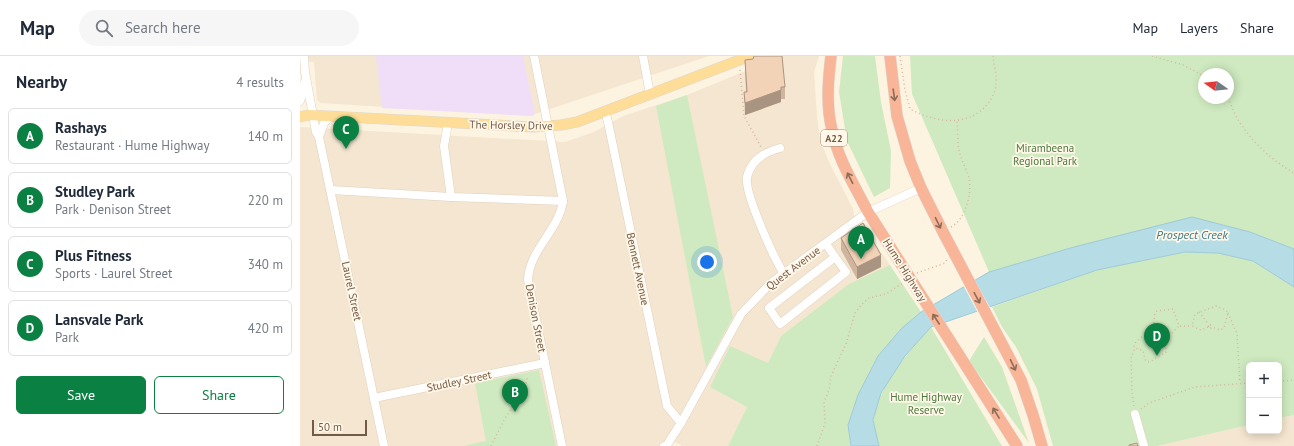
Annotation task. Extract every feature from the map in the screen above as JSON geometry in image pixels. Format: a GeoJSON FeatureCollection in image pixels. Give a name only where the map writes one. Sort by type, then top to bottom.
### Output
{"type":"FeatureCollection","features":[{"type":"Feature","properties":{"kind":"highway","name":"Hume Highway"},"geometry":{"type":"LineString","coordinates":[[831,56],[828,95],[832,130],[842,161],[868,212],[1017,446]]}},
{"type":"Feature","properties":{"kind":"highway"},"geometry":{"type":"LineString","coordinates":[[890,56],[897,116],[910,161],[942,232],[995,330],[1025,392],[1034,415],[1042,446]]}},
{"type":"Feature","properties":{"kind":"main road","name":"The Horsley Drive"},"geometry":{"type":"LineString","coordinates":[[305,114],[448,123],[548,127],[577,122],[746,57]]}},
{"type":"Feature","properties":{"kind":"street"},"geometry":{"type":"LineString","coordinates":[[300,101],[304,89],[304,56]]}},
{"type":"Feature","properties":{"kind":"street"},"geometry":{"type":"LineString","coordinates":[[331,190],[451,197],[563,201],[534,56]]}},
{"type":"Feature","properties":{"kind":"street"},"geometry":{"type":"LineString","coordinates":[[643,56],[650,94]]}},
{"type":"Feature","properties":{"kind":"street","name":"Laurel Street"},"geometry":{"type":"LineString","coordinates":[[303,72],[305,114],[319,137],[384,446]]}},
{"type":"Feature","properties":{"kind":"street","name":"Bennett Avenue"},"geometry":{"type":"LineString","coordinates":[[605,111],[667,406],[681,423]]}},
{"type":"Feature","properties":{"kind":"street"},"geometry":{"type":"LineString","coordinates":[[319,137],[324,123],[331,116]]}},
{"type":"Feature","properties":{"kind":"street"},"geometry":{"type":"LineString","coordinates":[[448,123],[444,146],[451,197]]}},
{"type":"Feature","properties":{"kind":"street"},"geometry":{"type":"LineString","coordinates":[[780,148],[765,154],[753,164],[747,176],[746,183],[772,253],[784,274]]}},
{"type":"Feature","properties":{"kind":"street","name":"Quest Avenue"},"geometry":{"type":"LineString","coordinates":[[668,444],[741,314],[771,283],[868,212],[921,188]]}},
{"type":"Feature","properties":{"kind":"street","name":"Denison Street"},"geometry":{"type":"LineString","coordinates":[[562,446],[529,288],[529,273],[533,259],[560,214],[563,201]]}},
{"type":"Feature","properties":{"kind":"street"},"geometry":{"type":"LineString","coordinates":[[826,244],[846,272],[780,324],[769,308],[835,257]]}},
{"type":"Feature","properties":{"kind":"street","name":"Studley Street"},"geometry":{"type":"LineString","coordinates":[[374,398],[545,363]]}},
{"type":"Feature","properties":{"kind":"street"},"geometry":{"type":"LineString","coordinates":[[1135,414],[1144,446]]}},
{"type":"Feature","properties":{"kind":"path"},"geometry":{"type":"LineString","coordinates":[[900,56],[905,90],[910,109],[924,116],[938,120],[957,121],[977,115],[990,102],[996,85],[993,56]]}},
{"type":"Feature","properties":{"kind":"path"},"geometry":{"type":"LineString","coordinates":[[1152,56],[1183,65],[1198,73]]}},
{"type":"Feature","properties":{"kind":"path"},"geometry":{"type":"LineString","coordinates":[[740,70],[744,116],[765,154]]}},
{"type":"Feature","properties":{"kind":"path"},"geometry":{"type":"LineString","coordinates":[[1231,104],[1236,116],[1250,137],[1272,158],[1294,173]]}},
{"type":"Feature","properties":{"kind":"path"},"geometry":{"type":"LineString","coordinates":[[942,232],[956,225],[961,218],[970,186],[960,154],[957,121]]}},
{"type":"Feature","properties":{"kind":"path"},"geometry":{"type":"LineString","coordinates":[[915,274],[929,267],[944,263],[947,259],[945,253]]}},
{"type":"Feature","properties":{"kind":"path"},"geometry":{"type":"LineString","coordinates":[[817,446],[825,423],[824,402],[829,390],[831,376],[846,344],[860,305],[869,298],[886,294],[906,280]]}},
{"type":"Feature","properties":{"kind":"path"},"geometry":{"type":"LineString","coordinates":[[1192,326],[1195,314],[1199,312],[1216,306],[1226,310],[1237,334],[1240,384]]}},
{"type":"Feature","properties":{"kind":"path"},"geometry":{"type":"LineString","coordinates":[[1153,329],[1152,327],[1155,313],[1157,311],[1170,309],[1174,310],[1179,326]]}},
{"type":"Feature","properties":{"kind":"path"},"geometry":{"type":"LineString","coordinates":[[1199,312],[1210,328],[1212,327],[1220,330],[1224,328],[1228,313]]}},
{"type":"Feature","properties":{"kind":"path"},"geometry":{"type":"LineString","coordinates":[[1135,348],[1144,352],[1144,359],[1147,362],[1151,361],[1166,352],[1169,336],[1179,326],[1192,326],[1201,330],[1209,326]]}},
{"type":"Feature","properties":{"kind":"path"},"geometry":{"type":"LineString","coordinates":[[1153,329],[1136,342],[1131,358],[1132,394],[1135,414],[1149,403],[1195,387],[1246,383]]}},
{"type":"Feature","properties":{"kind":"path"},"geometry":{"type":"LineString","coordinates":[[1153,329],[1169,336]]}},
{"type":"Feature","properties":{"kind":"path"},"geometry":{"type":"LineString","coordinates":[[491,446],[504,420],[526,385],[527,378]]}},
{"type":"Feature","properties":{"kind":"path"},"geometry":{"type":"LineString","coordinates":[[1282,381],[1294,380]]}},
{"type":"Feature","properties":{"kind":"shaded area"},"geometry":{"type":"Polygon","coordinates":[[[300,56],[709,56],[532,116],[321,103],[317,100],[314,62],[300,62],[300,56]]]}},
{"type":"Feature","properties":{"kind":"shaded area"},"geometry":{"type":"Polygon","coordinates":[[[376,56],[523,56],[535,114],[532,116],[382,108],[376,56]]]}},
{"type":"Feature","properties":{"kind":"shaded area"},"geometry":{"type":"Polygon","coordinates":[[[782,56],[819,56],[814,72],[820,139],[828,160],[853,209],[854,216],[858,224],[866,231],[890,265],[781,336],[728,446],[682,446],[675,442],[669,446],[300,446],[300,127],[565,142],[594,132],[623,116],[687,95],[782,56]]]}},
{"type":"Feature","properties":{"kind":"shaded area"},"geometry":{"type":"Polygon","coordinates":[[[1294,415],[1294,446],[1157,446],[1246,426],[1246,434],[1282,434],[1282,417],[1294,415]]]}},
{"type":"Feature","properties":{"kind":"green space"},"geometry":{"type":"Polygon","coordinates":[[[843,56],[875,56],[881,102],[891,151],[890,188],[874,197],[847,141],[839,92],[843,56]]]}},
{"type":"Feature","properties":{"kind":"green space","name":"Mirambeena Regional Park"},"geometry":{"type":"Polygon","coordinates":[[[910,56],[1294,56],[1294,249],[1250,232],[1074,247],[989,272],[912,94],[910,56]]]}},
{"type":"Feature","properties":{"kind":"green space"},"geometry":{"type":"Polygon","coordinates":[[[687,95],[733,317],[706,367],[656,106],[687,95]]]}},
{"type":"Feature","properties":{"kind":"green space"},"geometry":{"type":"Polygon","coordinates":[[[1185,252],[1218,253],[1253,261],[1294,287],[1294,415],[1282,417],[1282,362],[1246,362],[1246,426],[1157,446],[1053,446],[1037,389],[1016,347],[1002,327],[992,307],[1097,270],[1185,252]]]}},
{"type":"Feature","properties":{"kind":"green space"},"geometry":{"type":"Polygon","coordinates":[[[890,265],[921,312],[902,328],[878,356],[858,395],[848,424],[851,446],[728,446],[747,407],[710,387],[730,346],[768,363],[781,336],[849,284],[890,265]]]}},
{"type":"Feature","properties":{"kind":"green space","name":"Hume Highway Reserve"},"geometry":{"type":"Polygon","coordinates":[[[931,327],[1002,446],[879,446],[874,418],[882,393],[904,358],[931,327]]]}},
{"type":"Feature","properties":{"kind":"green space"},"geometry":{"type":"Polygon","coordinates":[[[984,337],[1002,367],[1029,443],[969,361],[984,337]]]}},
{"type":"Feature","properties":{"kind":"green space"},"geometry":{"type":"Polygon","coordinates":[[[539,370],[556,446],[463,446],[486,441],[475,383],[539,370]]]}},
{"type":"Feature","properties":{"kind":"water","name":"Prospect Creek"},"geometry":{"type":"Polygon","coordinates":[[[1192,217],[1250,232],[1294,249],[1294,287],[1253,261],[1218,253],[1185,252],[1097,270],[931,327],[905,356],[881,393],[873,420],[879,446],[851,446],[848,425],[858,395],[878,356],[902,328],[921,312],[989,272],[1074,247],[1192,217]]]}},
{"type":"Feature","properties":{"kind":"pier"},"geometry":{"type":"Polygon","coordinates":[[[974,279],[991,309],[978,313],[963,285],[974,279]]]}},
{"type":"Feature","properties":{"kind":"building"},"geometry":{"type":"Polygon","coordinates":[[[754,56],[782,56],[785,87],[781,87],[781,90],[745,103],[744,92],[747,92],[745,60],[753,59],[754,56]]]}},
{"type":"Feature","properties":{"kind":"building"},"geometry":{"type":"Polygon","coordinates":[[[863,223],[881,255],[857,267],[841,238],[863,223]]]}},
{"type":"Feature","properties":{"kind":"building"},"geometry":{"type":"Polygon","coordinates":[[[1137,443],[1138,446],[1129,446],[1129,445],[1137,443]]]}},
{"type":"Feature","properties":{"kind":"place","name":"Plus Fitness"},"geometry":{"type":"Point","coordinates":[346,149]}},
{"type":"Feature","properties":{"kind":"place","name":"Rashays"},"geometry":{"type":"Point","coordinates":[861,259]}},
{"type":"Feature","properties":{"kind":"place","name":"Lansvale Park"},"geometry":{"type":"Point","coordinates":[1157,356]}},
{"type":"Feature","properties":{"kind":"place","name":"Studley Park"},"geometry":{"type":"Point","coordinates":[515,412]}}]}
